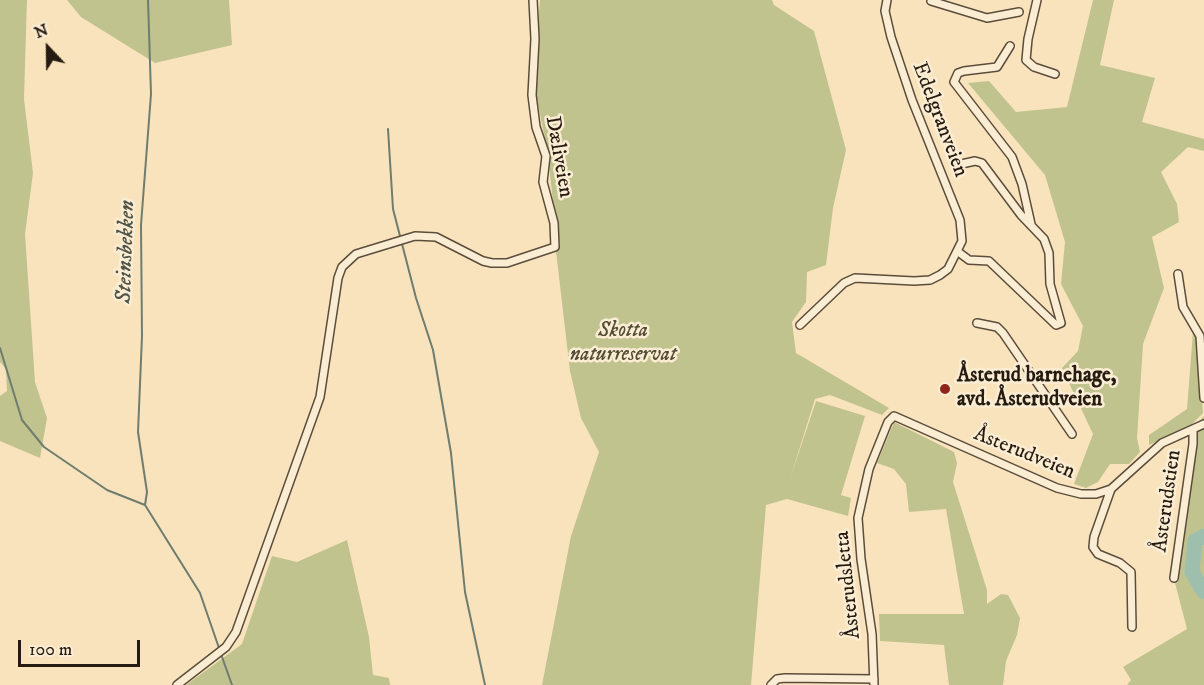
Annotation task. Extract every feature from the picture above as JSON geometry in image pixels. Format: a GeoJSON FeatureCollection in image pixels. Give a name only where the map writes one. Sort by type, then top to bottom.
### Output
{"type":"FeatureCollection","features":[{"type":"Feature","properties":{"kind":"street","name":"Dæliveien"},"geometry":{"type":"LineString","coordinates":[[177,685],[226,647],[236,632],[321,397],[334,300],[342,267],[356,254],[415,236],[436,237],[483,261],[492,263],[507,263],[555,247],[554,223],[543,182],[546,156],[536,126],[531,95],[535,39],[533,0]]}},
{"type":"Feature","properties":{"kind":"street","name":"Edelgranveien"},"geometry":{"type":"LineString","coordinates":[[886,0],[885,11],[891,37],[912,100],[960,220],[962,241],[957,250]]}},
{"type":"Feature","properties":{"kind":"street"},"geometry":{"type":"LineString","coordinates":[[1037,0],[1028,39],[1026,60],[1034,67],[1055,75]]}},
{"type":"Feature","properties":{"kind":"street"},"geometry":{"type":"LineString","coordinates":[[932,1],[987,18],[1019,12]]}},
{"type":"Feature","properties":{"kind":"street"},"geometry":{"type":"LineString","coordinates":[[1010,46],[996,67],[964,70],[958,73],[954,82],[1012,157],[1022,184],[1032,228]]}},
{"type":"Feature","properties":{"kind":"street"},"geometry":{"type":"LineString","coordinates":[[800,325],[844,283],[855,278],[866,277],[930,280],[948,269],[957,250],[969,260],[989,261],[999,268],[1056,325],[1061,323],[1062,319],[1050,284],[1047,246],[982,163],[975,161],[957,165]]}},
{"type":"Feature","properties":{"kind":"street"},"geometry":{"type":"LineString","coordinates":[[1178,274],[1183,307],[1200,336],[1204,398]]}},
{"type":"Feature","properties":{"kind":"street"},"geometry":{"type":"LineString","coordinates":[[977,322],[997,327],[1003,333],[1072,434]]}},
{"type":"Feature","properties":{"kind":"street","name":"Åsterudveien"},"geometry":{"type":"LineString","coordinates":[[894,416],[1057,488],[1081,494],[1096,494],[1111,489]]}},
{"type":"Feature","properties":{"kind":"street","name":"Åsterudsletta"},"geometry":{"type":"LineString","coordinates":[[874,682],[872,634],[861,559],[858,518],[869,469],[888,422],[894,416]]}},
{"type":"Feature","properties":{"kind":"street"},"geometry":{"type":"LineString","coordinates":[[1132,627],[1131,572],[1120,563],[1098,554],[1093,547],[1094,537],[1111,489],[1150,451],[1177,435],[1204,424]]}},
{"type":"Feature","properties":{"kind":"street","name":"Åsterudstien"},"geometry":{"type":"LineString","coordinates":[[1174,578],[1193,444],[1193,429]]}},
{"type":"Feature","properties":{"kind":"street"},"geometry":{"type":"LineString","coordinates":[[771,685],[777,679],[785,678],[874,682]]}},
{"type":"Feature","properties":{"kind":"green space"},"geometry":{"type":"Polygon","coordinates":[[[0,0],[27,0],[24,99],[33,173],[25,234],[35,382],[47,418],[40,458],[0,441],[0,396],[7,391],[6,369],[0,362],[0,0]]]}},
{"type":"Feature","properties":{"kind":"green space"},"geometry":{"type":"Polygon","coordinates":[[[67,0],[229,0],[232,45],[155,63],[81,17],[67,0]]]}},
{"type":"Feature","properties":{"kind":"green space","name":"Skotta naturreservat"},"geometry":{"type":"Polygon","coordinates":[[[540,0],[772,0],[774,5],[814,31],[846,150],[833,208],[826,265],[807,272],[806,302],[792,322],[796,353],[889,408],[882,415],[830,395],[815,399],[790,479],[816,401],[865,416],[841,495],[851,498],[848,516],[787,499],[766,505],[751,685],[542,685],[571,536],[599,452],[581,418],[570,371],[550,200],[553,202],[547,148],[533,81],[540,0]]]}},
{"type":"Feature","properties":{"kind":"green space"},"geometry":{"type":"Polygon","coordinates":[[[1093,0],[1114,0],[1100,65],[1155,78],[1142,122],[1204,139],[1204,151],[1188,147],[1161,172],[1177,204],[1179,222],[1152,237],[1164,288],[1143,344],[1137,438],[1140,452],[1129,464],[1110,464],[1098,482],[1086,488],[1074,484],[1093,434],[1062,368],[1078,351],[1083,326],[1061,284],[1065,242],[1045,175],[968,83],[989,81],[1016,112],[1067,107],[1093,0]]]}},
{"type":"Feature","properties":{"kind":"green space"},"geometry":{"type":"Polygon","coordinates":[[[1193,332],[1197,332],[1203,413],[1191,425],[1149,445],[1149,435],[1187,409],[1193,332]]]}},
{"type":"Feature","properties":{"kind":"green space"},"geometry":{"type":"Polygon","coordinates":[[[1204,416],[1204,685],[1127,685],[1131,680],[1123,667],[1187,629],[1174,579],[1195,426],[1204,416]]]}},
{"type":"Feature","properties":{"kind":"green space"},"geometry":{"type":"Polygon","coordinates":[[[894,422],[954,452],[957,463],[953,482],[987,590],[987,604],[1001,594],[1008,595],[1020,618],[1017,635],[1006,661],[1003,685],[949,685],[944,645],[880,641],[879,614],[964,614],[946,509],[909,512],[906,484],[894,469],[877,463],[894,422]]]}},
{"type":"Feature","properties":{"kind":"green space"},"geometry":{"type":"Polygon","coordinates":[[[347,540],[369,637],[373,675],[389,678],[390,685],[186,685],[242,644],[272,556],[297,562],[347,540]]]}},
{"type":"Feature","properties":{"kind":"waterway","name":"Steinsbekken"},"geometry":{"type":"LineString","coordinates":[[145,505],[147,492],[138,432],[142,336],[141,225],[151,94],[148,0]]}},
{"type":"Feature","properties":{"kind":"waterway"},"geometry":{"type":"LineString","coordinates":[[388,129],[393,209],[416,298],[433,350],[451,453],[465,592],[485,685]]}},
{"type":"Feature","properties":{"kind":"waterway"},"geometry":{"type":"LineString","coordinates":[[0,348],[22,420],[44,447],[107,490],[145,505]]}},
{"type":"Feature","properties":{"kind":"waterway"},"geometry":{"type":"LineString","coordinates":[[145,505],[200,593],[219,648]]}},
{"type":"Feature","properties":{"kind":"waterway"},"geometry":{"type":"LineString","coordinates":[[1204,536],[1195,541],[1192,572],[1204,592]]}},
{"type":"Feature","properties":{"kind":"waterway"},"geometry":{"type":"LineString","coordinates":[[221,654],[232,685]]}},
{"type":"Feature","properties":{"kind":"place","name":"Åsterud barnehage, avd. Åsterudveien"},"geometry":{"type":"Point","coordinates":[945,389]}}]}
